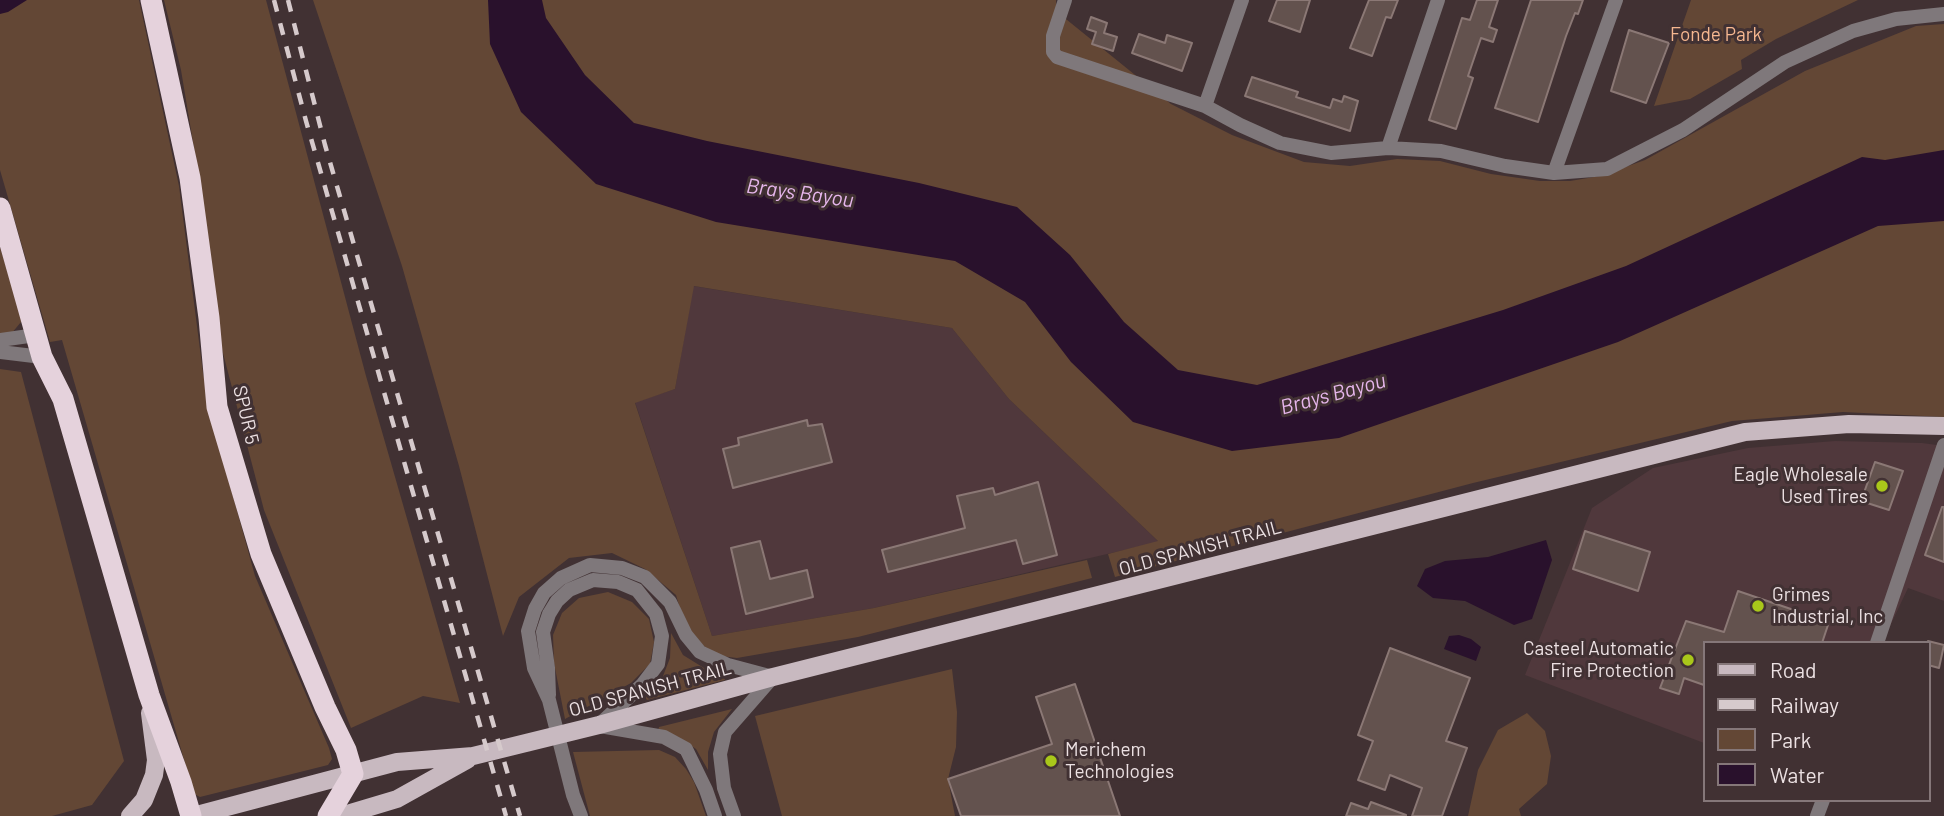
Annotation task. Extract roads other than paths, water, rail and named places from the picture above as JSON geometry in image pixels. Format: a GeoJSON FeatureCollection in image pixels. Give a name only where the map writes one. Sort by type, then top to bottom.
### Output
{"type":"FeatureCollection","features":[{"type":"Feature","properties":{"kind":"highway","name":"SPUR 5"},"geometry":{"type":"LineString","coordinates":[[152,5],[190,178],[209,318],[217,407],[261,554],[325,707],[346,750],[353,774]]}},
{"type":"Feature","properties":{"kind":"highway"},"geometry":{"type":"LineString","coordinates":[[0,208],[43,357],[63,399],[149,695],[192,816]]}},
{"type":"Feature","properties":{"kind":"highway"},"geometry":{"type":"LineString","coordinates":[[328,816],[353,774]]}},
{"type":"Feature","properties":{"kind":"main road","name":"OLD SPANISH TRAIL"},"geometry":{"type":"LineString","coordinates":[[192,816],[397,762],[473,756],[599,725],[773,677],[1745,432],[1849,424],[1944,426]]}},
{"type":"Feature","properties":{"kind":"main road"},"geometry":{"type":"LineString","coordinates":[[130,816],[144,800],[154,775],[156,760],[149,695]]}},
{"type":"Feature","properties":{"kind":"main road","name":"OLD SPANISH TRAIL"},"geometry":{"type":"LineString","coordinates":[[340,816],[397,799],[473,756]]}},
{"type":"Feature","properties":{"kind":"street"},"geometry":{"type":"LineString","coordinates":[[1065,0],[1053,36],[1053,52],[1066,61],[1205,106],[1280,143],[1331,153],[1388,148],[1441,151],[1505,166],[1554,173],[1607,169],[1683,130],[1785,62],[1853,32],[1896,19],[1944,14]]}},
{"type":"Feature","properties":{"kind":"street"},"geometry":{"type":"LineString","coordinates":[[1205,106],[1242,0]]}},
{"type":"Feature","properties":{"kind":"street"},"geometry":{"type":"LineString","coordinates":[[1388,148],[1438,0]]}},
{"type":"Feature","properties":{"kind":"street"},"geometry":{"type":"LineString","coordinates":[[1554,173],[1616,0]]}},
{"type":"Feature","properties":{"kind":"street"},"geometry":{"type":"LineString","coordinates":[[0,340],[36,335]]}},
{"type":"Feature","properties":{"kind":"street"},"geometry":{"type":"LineString","coordinates":[[0,352],[43,357]]}},
{"type":"Feature","properties":{"kind":"street"},"geometry":{"type":"LineString","coordinates":[[1878,641],[1944,445]]}},
{"type":"Feature","properties":{"kind":"street"},"geometry":{"type":"LineString","coordinates":[[581,816],[573,795],[549,700],[534,668],[528,631],[544,593],[561,578],[590,565],[622,568],[645,577],[670,602],[686,635],[700,652],[728,665],[773,677],[725,732],[720,754],[724,789],[734,816]]}},
{"type":"Feature","properties":{"kind":"street"},"geometry":{"type":"LineString","coordinates":[[549,700],[543,632],[557,601],[569,590],[593,580],[618,582],[637,590],[656,614],[662,636],[658,664],[642,685],[599,725]]}},
{"type":"Feature","properties":{"kind":"street"},"geometry":{"type":"LineString","coordinates":[[599,725],[664,737],[686,749],[716,816]]}},
{"type":"Feature","properties":{"kind":"water"},"geometry":{"type":"Polygon","coordinates":[[[0,0],[27,0],[0,14],[0,0]]]}},
{"type":"Feature","properties":{"kind":"water","name":"Brays Bayou"},"geometry":{"type":"Polygon","coordinates":[[[488,0],[542,0],[546,18],[585,75],[634,123],[707,141],[919,183],[1017,207],[1070,255],[1124,322],[1178,370],[1257,385],[1503,310],[1626,266],[1862,157],[1885,160],[1944,150],[1944,221],[1878,226],[1618,342],[1339,438],[1232,451],[1133,422],[1071,362],[1025,302],[955,261],[716,222],[596,184],[521,112],[490,44],[488,0]]]}},
{"type":"Feature","properties":{"kind":"water"},"geometry":{"type":"Polygon","coordinates":[[[1546,540],[1552,560],[1532,619],[1514,625],[1465,601],[1433,598],[1417,586],[1425,569],[1445,561],[1488,557],[1546,540]]]}},
{"type":"Feature","properties":{"kind":"water"},"geometry":{"type":"Polygon","coordinates":[[[1459,635],[1471,639],[1481,647],[1476,661],[1444,649],[1449,636],[1459,635]]]}},
{"type":"Feature","properties":{"kind":"railway"},"geometry":{"type":"LineString","coordinates":[[274,0],[306,121],[506,816]]}},
{"type":"Feature","properties":{"kind":"railway"},"geometry":{"type":"LineString","coordinates":[[288,0],[325,145],[520,816]]}},
{"type":"Feature","properties":{"kind":"place","name":"Eagle Wholesale Used Tires"},"geometry":{"type":"Point","coordinates":[1882,486]}},
{"type":"Feature","properties":{"kind":"place","name":"Grimes Industrial, Inc"},"geometry":{"type":"Point","coordinates":[1758,606]}},
{"type":"Feature","properties":{"kind":"place","name":"Casteel Automatic Fire Protection"},"geometry":{"type":"Point","coordinates":[1688,660]}},
{"type":"Feature","properties":{"kind":"place","name":"Merichem Technologies"},"geometry":{"type":"Point","coordinates":[1051,761]}},
{"type":"Feature","properties":{"kind":"park label","name":"Fonde Park"},"geometry":{"type":"Point","coordinates":[1716,35]}}]}
